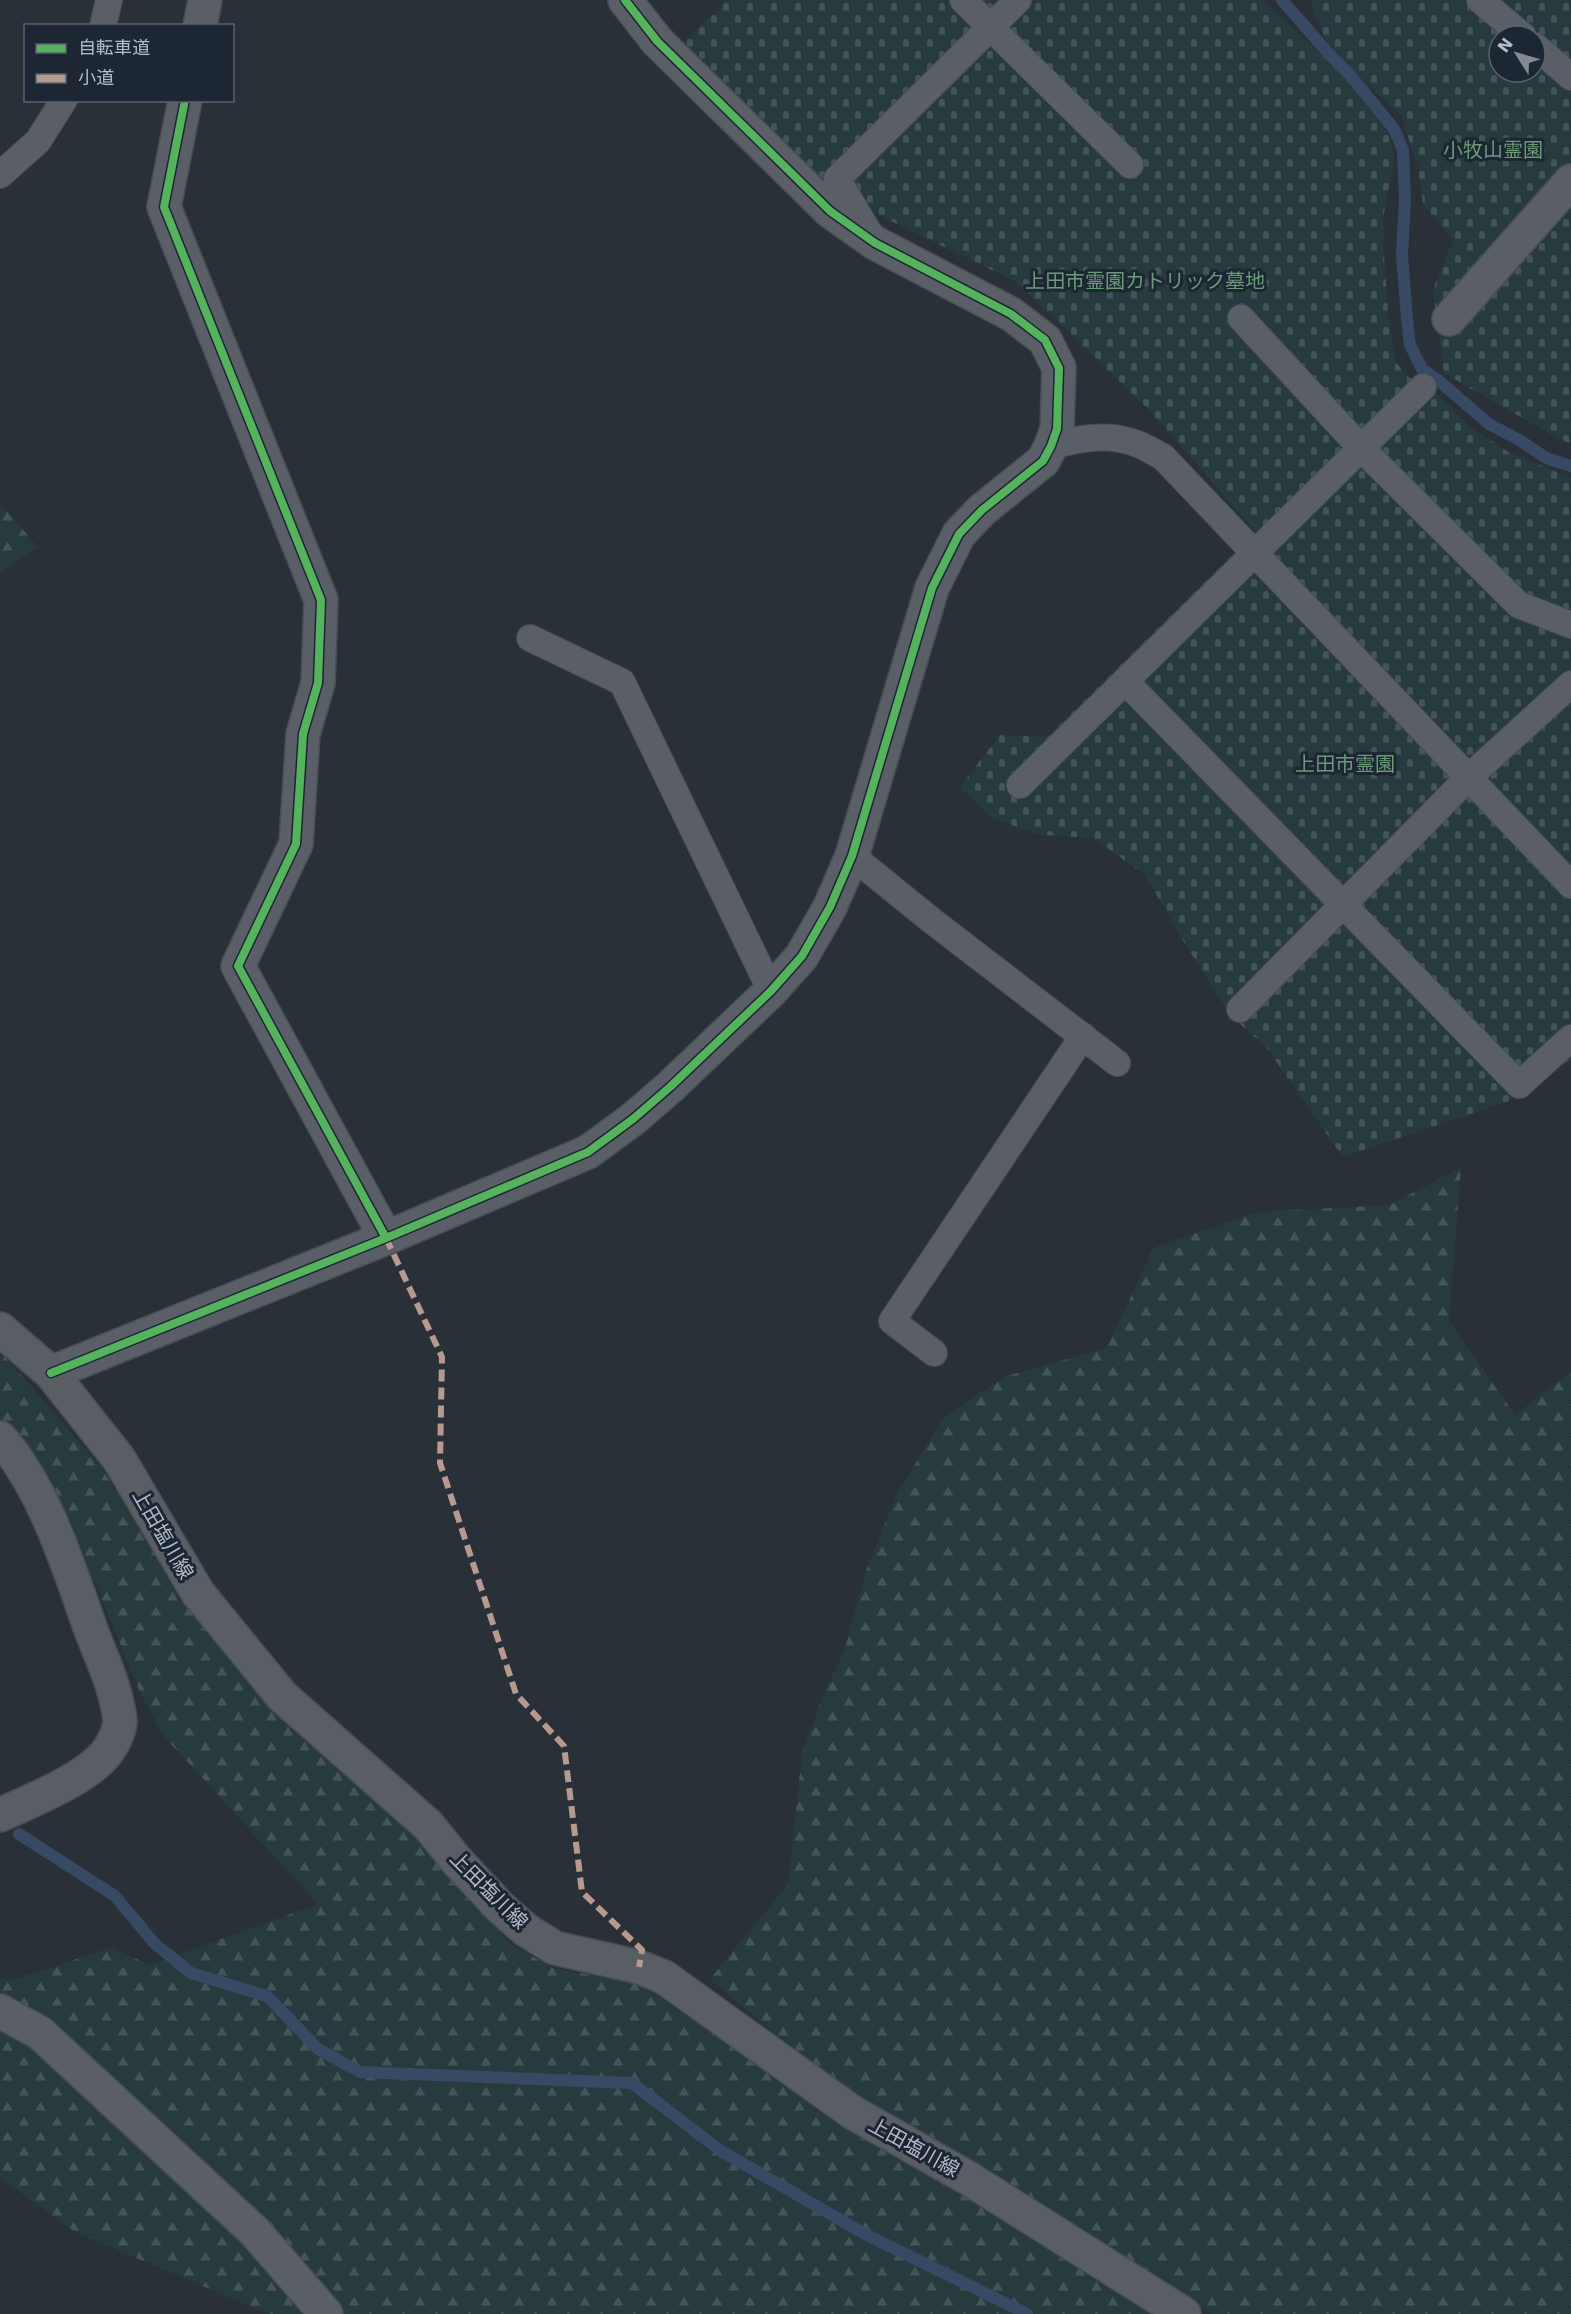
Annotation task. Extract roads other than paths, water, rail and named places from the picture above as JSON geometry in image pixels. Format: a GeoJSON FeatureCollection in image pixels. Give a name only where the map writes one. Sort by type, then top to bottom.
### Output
{"type":"FeatureCollection","features":[{"type":"Feature","properties":{"kind":"main road","name":"上田塩川線"},"geometry":{"type":"LineString","coordinates":[[0,1329],[51,1374],[119,1459],[198,1593],[282,1696],[428,1825],[457,1861],[500,1907],[526,1930],[555,1948],[639,1967],[664,1977],[852,2112],[968,2178],[1184,2314]]}},
{"type":"Feature","properties":{"kind":"main road"},"geometry":{"type":"LineString","coordinates":[[0,1438],[13,1452],[53,1526],[115,1694],[120,1724],[111,1748],[92,1767],[57,1789],[0,1815]]}},
{"type":"Feature","properties":{"kind":"street"},"geometry":{"type":"LineString","coordinates":[[200,24],[205,0]]}},
{"type":"Feature","properties":{"kind":"street"},"geometry":{"type":"LineString","coordinates":[[51,1374],[386,1238],[588,1152],[633,1119],[670,1087],[771,992],[802,956],[830,907],[852,856],[932,588],[959,534],[982,510],[1043,461],[1051,446],[1057,429],[1059,368],[1045,340],[1011,314],[875,243],[830,211],[657,41],[625,0]]}},
{"type":"Feature","properties":{"kind":"street"},"geometry":{"type":"LineString","coordinates":[[185,102],[164,207],[321,600],[318,683],[303,734],[296,844],[238,966],[386,1238]]}},
{"type":"Feature","properties":{"kind":"street"},"geometry":{"type":"LineString","coordinates":[[1449,319],[1571,181]]}},
{"type":"Feature","properties":{"kind":"street"},"geometry":{"type":"LineString","coordinates":[[0,2011],[40,2032],[246,2224],[326,2314]]}},
{"type":"Feature","properties":{"kind":"lane"},"geometry":{"type":"LineString","coordinates":[[103,24],[109,0]]}},
{"type":"Feature","properties":{"kind":"lane"},"geometry":{"type":"LineString","coordinates":[[963,0],[1130,165]]}},
{"type":"Feature","properties":{"kind":"lane"},"geometry":{"type":"LineString","coordinates":[[875,243],[837,179],[1018,0]]}},
{"type":"Feature","properties":{"kind":"lane"},"geometry":{"type":"LineString","coordinates":[[1480,0],[1509,24]]}},
{"type":"Feature","properties":{"kind":"lane"},"geometry":{"type":"LineString","coordinates":[[1547,56],[1571,76]]}},
{"type":"Feature","properties":{"kind":"lane"},"geometry":{"type":"LineString","coordinates":[[0,175],[38,141],[63,102]]}},
{"type":"Feature","properties":{"kind":"lane"},"geometry":{"type":"LineString","coordinates":[[1241,318],[1361,448],[1519,604],[1571,625]]}},
{"type":"Feature","properties":{"kind":"lane"},"geometry":{"type":"LineString","coordinates":[[1020,786],[1423,387]]}},
{"type":"Feature","properties":{"kind":"lane"},"geometry":{"type":"LineString","coordinates":[[1051,446],[1084,438],[1114,438],[1134,442],[1162,457],[1571,885]]}},
{"type":"Feature","properties":{"kind":"lane"},"geometry":{"type":"LineString","coordinates":[[530,638],[622,682],[771,992]]}},
{"type":"Feature","properties":{"kind":"lane"},"geometry":{"type":"LineString","coordinates":[[1125,681],[1519,1085],[1571,1038]]}},
{"type":"Feature","properties":{"kind":"lane"},"geometry":{"type":"LineString","coordinates":[[1240,1009],[1468,778],[1571,684]]}},
{"type":"Feature","properties":{"kind":"lane"},"geometry":{"type":"LineString","coordinates":[[852,856],[931,920],[1117,1063]]}},
{"type":"Feature","properties":{"kind":"lane"},"geometry":{"type":"LineString","coordinates":[[934,1353],[892,1321],[1083,1036]]}},
{"type":"Feature","properties":{"kind":"waterway"},"geometry":{"type":"LineString","coordinates":[[1282,0],[1351,76],[1394,129],[1403,150],[1405,200],[1402,254],[1407,319],[1410,345],[1422,369],[1489,424],[1546,458],[1571,466]]}},
{"type":"Feature","properties":{"kind":"waterway"},"geometry":{"type":"LineString","coordinates":[[19,1834],[115,1896],[155,1944],[191,1973],[267,1996],[318,2049],[360,2072],[632,2083],[721,2151],[865,2234],[1027,2314]]}},
{"type":"Feature","properties":{"kind":"park label","name":"小牧山霊園"},"geometry":{"type":"Point","coordinates":[1493,150]}},
{"type":"Feature","properties":{"kind":"park label","name":"上田市霊園カトリック墓地"},"geometry":{"type":"Point","coordinates":[1145,281]}},
{"type":"Feature","properties":{"kind":"park label","name":"上田市霊園"},"geometry":{"type":"Point","coordinates":[1345,764]}}]}
